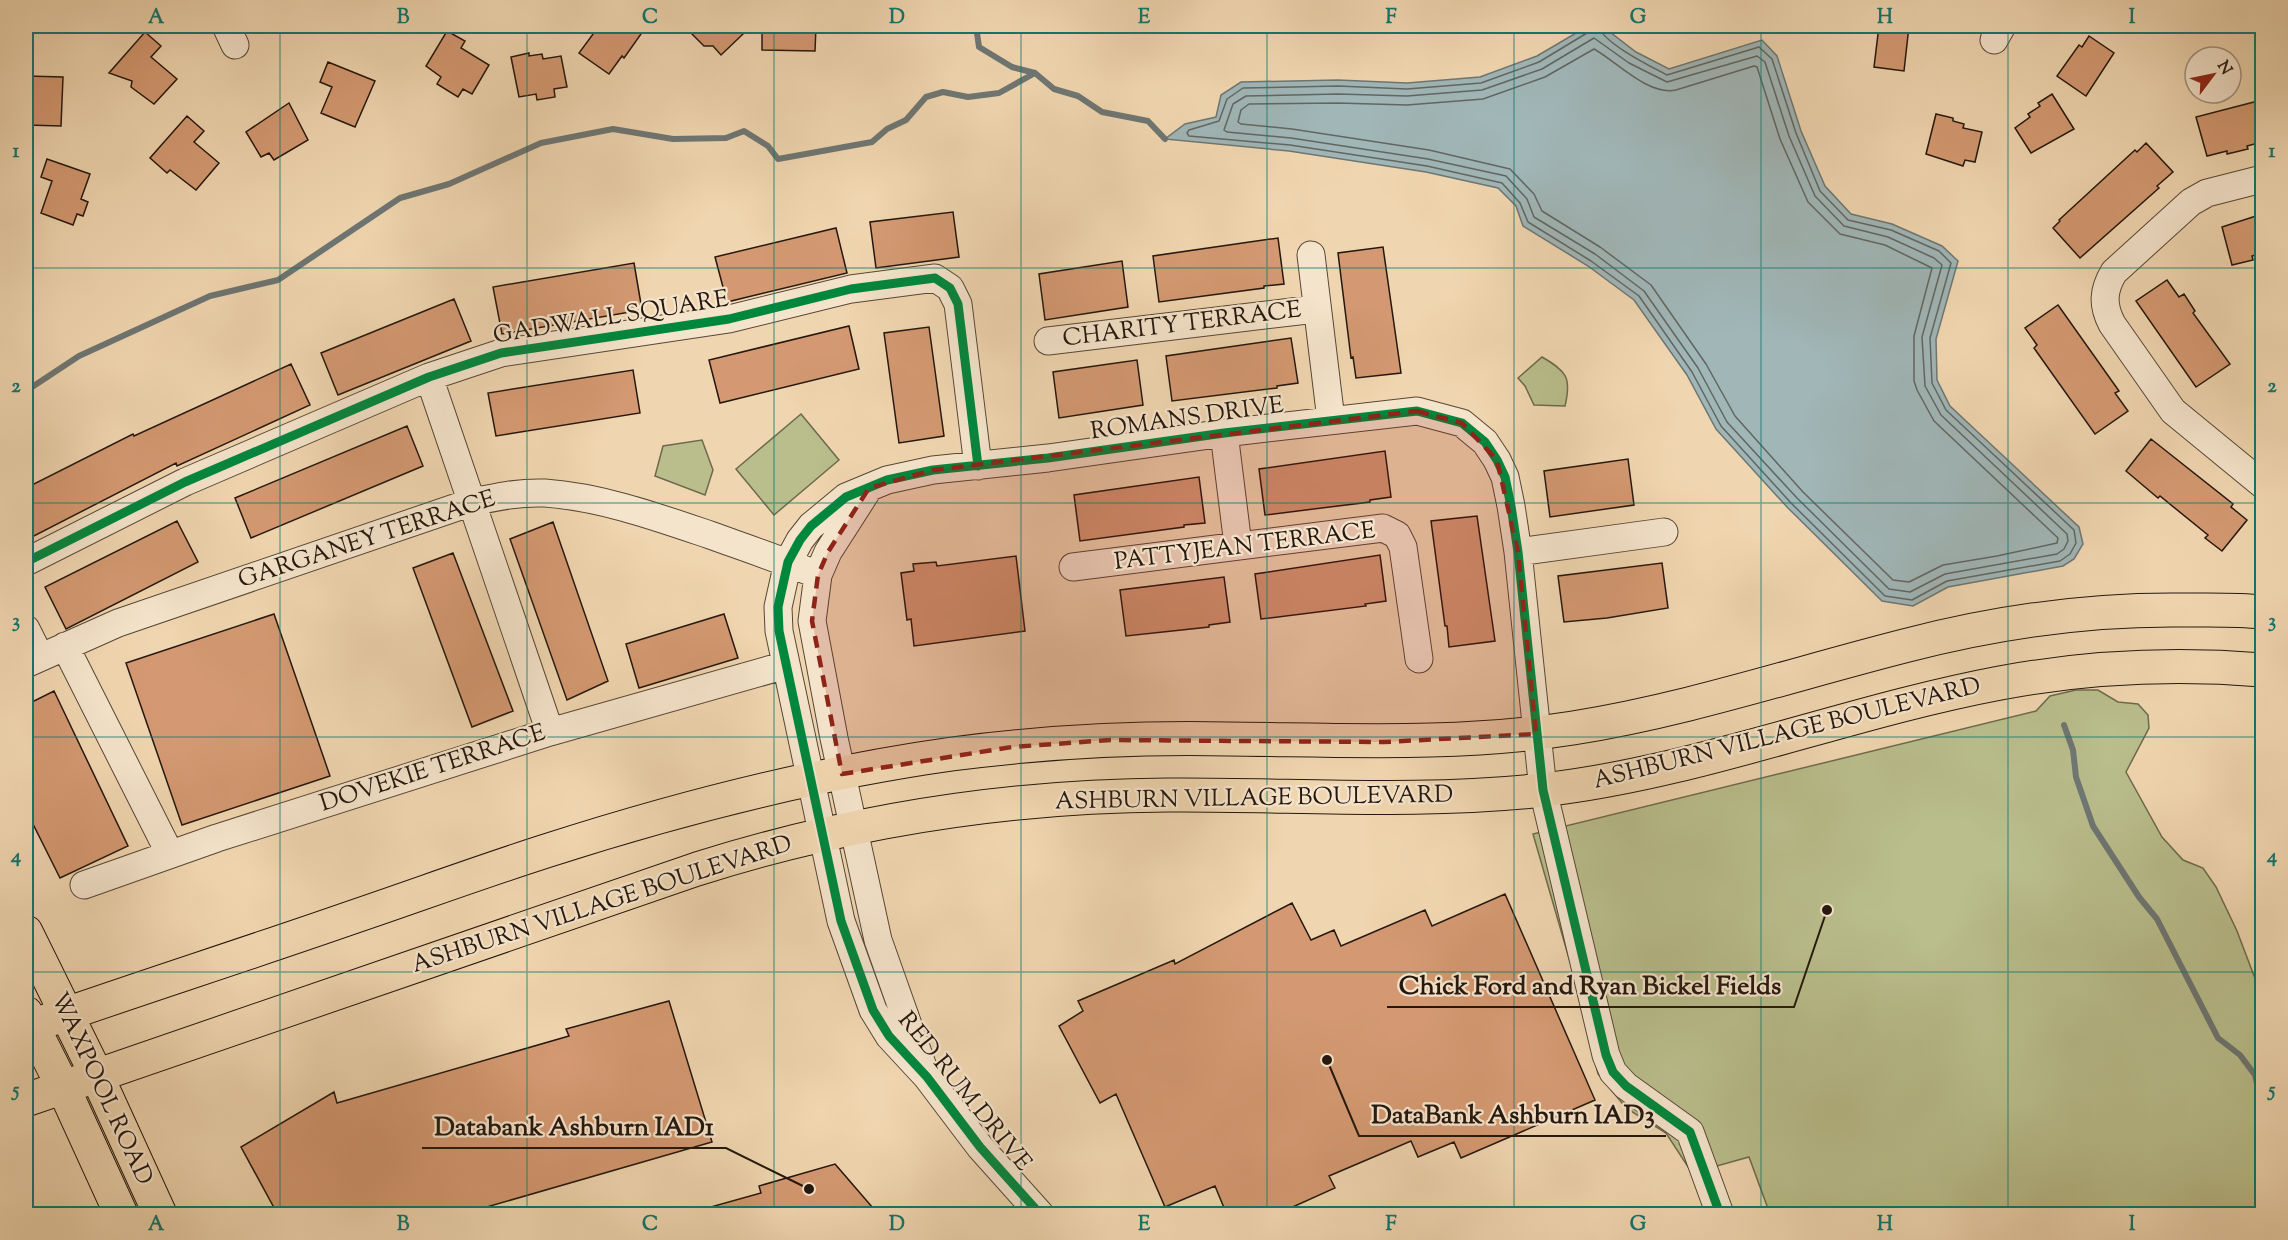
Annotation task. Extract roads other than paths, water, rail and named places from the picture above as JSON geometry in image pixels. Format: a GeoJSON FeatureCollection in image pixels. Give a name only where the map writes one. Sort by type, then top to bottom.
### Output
{"type":"FeatureCollection","features":[{"type":"Feature","properties":{"kind":"main road"},"geometry":{"type":"LineString","coordinates":[[28,1022],[66,1014],[160,984],[549,850],[718,802],[827,777],[946,755],[1081,742],[1213,739],[1405,741],[1536,734],[1651,712],[1816,671],[1910,644],[1994,626],[2080,614],[2159,609],[2262,612]]}},
{"type":"Feature","properties":{"kind":"main road","name":"ASHBURN VILLAGE BOULEVARD"},"geometry":{"type":"LineString","coordinates":[[26,1100],[697,869],[746,853],[838,832],[965,810],[1027,802],[1101,797],[1177,795],[1454,797],[1543,789],[1631,776],[2004,682],[2114,669],[2262,670]]}},
{"type":"Feature","properties":{"kind":"main road","name":"WAXPOOL ROAD"},"geometry":{"type":"LineString","coordinates":[[26,932],[98,1076],[160,1215]]}},
{"type":"Feature","properties":{"kind":"main road","name":"WAXPOOL ROAD"},"geometry":{"type":"LineString","coordinates":[[28,1022],[63,1088],[121,1215]]}},
{"type":"Feature","properties":{"kind":"street"},"geometry":{"type":"LineString","coordinates":[[2262,179],[2207,193],[2191,202],[2114,272],[2106,284],[2104,299],[2106,312],[2112,324],[2173,411],[2262,484]]}},
{"type":"Feature","properties":{"kind":"street"},"geometry":{"type":"LineString","coordinates":[[1311,255],[1331,420]]}},
{"type":"Feature","properties":{"kind":"street","name":"GADWALL SQUARE"},"geometry":{"type":"LineString","coordinates":[[26,562],[184,482],[429,377],[501,353],[729,319],[851,289],[934,278],[950,288],[958,303],[978,466]]}},
{"type":"Feature","properties":{"kind":"street","name":"CHARITY TERRACE"},"geometry":{"type":"LineString","coordinates":[[1048,341],[1316,309]]}},
{"type":"Feature","properties":{"kind":"street"},"geometry":{"type":"LineString","coordinates":[[429,377],[550,732]]}},
{"type":"Feature","properties":{"kind":"street","name":"ROMANS DRIVE"},"geometry":{"type":"LineString","coordinates":[[827,777],[786,665],[779,631],[778,607],[788,562],[800,540],[811,526],[846,496],[887,480],[933,470],[1331,420],[1417,411],[1462,423],[1485,442],[1505,477],[1518,552],[1543,789],[1606,1055],[1613,1072],[1626,1086],[1690,1132],[1720,1215]]}},
{"type":"Feature","properties":{"kind":"street"},"geometry":{"type":"LineString","coordinates":[[1224,433],[1238,546]]}},
{"type":"Feature","properties":{"kind":"street"},"geometry":{"type":"LineString","coordinates":[[827,777],[812,621],[818,575],[831,545],[869,488]]}},
{"type":"Feature","properties":{"kind":"street","name":"GARGANEY TERRACE"},"geometry":{"type":"LineString","coordinates":[[33,661],[117,623],[472,502],[506,495],[544,493],[579,498],[670,522],[788,562],[818,575]]}},
{"type":"Feature","properties":{"kind":"street","name":"PATTYJEAN TERRACE"},"geometry":{"type":"LineString","coordinates":[[1073,567],[1383,528],[1397,535],[1403,547],[1419,659]]}},
{"type":"Feature","properties":{"kind":"street"},"geometry":{"type":"LineString","coordinates":[[1518,552],[1664,531]]}},
{"type":"Feature","properties":{"kind":"street"},"geometry":{"type":"LineString","coordinates":[[26,628],[33,661]]}},
{"type":"Feature","properties":{"kind":"street"},"geometry":{"type":"LineString","coordinates":[[65,646],[170,854]]}},
{"type":"Feature","properties":{"kind":"street","name":"DOVEKIE TERRACE"},"geometry":{"type":"LineString","coordinates":[[84,885],[170,854],[550,732],[786,665]]}},
{"type":"Feature","properties":{"kind":"street","name":"RED RUM DRIVE"},"geometry":{"type":"LineString","coordinates":[[827,777],[838,832],[841,921],[873,1010],[889,1036],[927,1077],[980,1147],[1040,1215]]}},
{"type":"Feature","properties":{"kind":"water"},"geometry":{"type":"Polygon","coordinates":[[[1588,26],[1602,26],[1636,52],[1669,69],[1762,40],[1777,56],[1801,131],[1825,186],[1851,214],[1892,224],[1942,246],[1958,261],[1936,339],[1937,380],[1950,406],[2079,527],[2083,544],[2074,559],[2063,566],[1948,587],[1913,606],[1882,601],[1787,507],[1716,429],[1687,375],[1634,300],[1588,266],[1523,226],[1516,206],[1498,188],[1426,172],[1289,151],[1165,139],[1185,124],[1216,117],[1221,95],[1241,82],[1338,80],[1407,83],[1480,77],[1537,56],[1588,26]]]}},
{"type":"Feature","properties":{"kind":"waterway"},"geometry":{"type":"LineString","coordinates":[[976,26],[979,47],[1012,67],[1035,73],[1054,89],[1078,96],[1102,112],[1148,121],[1165,139]]}},
{"type":"Feature","properties":{"kind":"waterway"},"geometry":{"type":"LineString","coordinates":[[26,391],[79,356],[210,296],[278,280],[400,198],[449,184],[541,143],[613,129],[673,139],[726,138],[744,131],[768,146],[778,159],[872,142],[887,129],[906,120],[926,97],[943,92],[968,97],[999,93],[1035,73]]}},
{"type":"Feature","properties":{"kind":"waterway"},"geometry":{"type":"LineString","coordinates":[[2064,725],[2073,750],[2076,777],[2093,826],[2139,897],[2157,919],[2218,1038],[2240,1055],[2255,1075],[2262,1105]]}},
{"type":"Feature","properties":{"kind":"place","name":"Chick Ford and Ryan Bickel Fields"},"geometry":{"type":"Point","coordinates":[1827,910]}},
{"type":"Feature","properties":{"kind":"place","name":"DataBank Ashburn IAD3"},"geometry":{"type":"Point","coordinates":[1327,1060]}},
{"type":"Feature","properties":{"kind":"place","name":"Databank Ashburn IAD1"},"geometry":{"type":"Point","coordinates":[809,1189]}}]}
